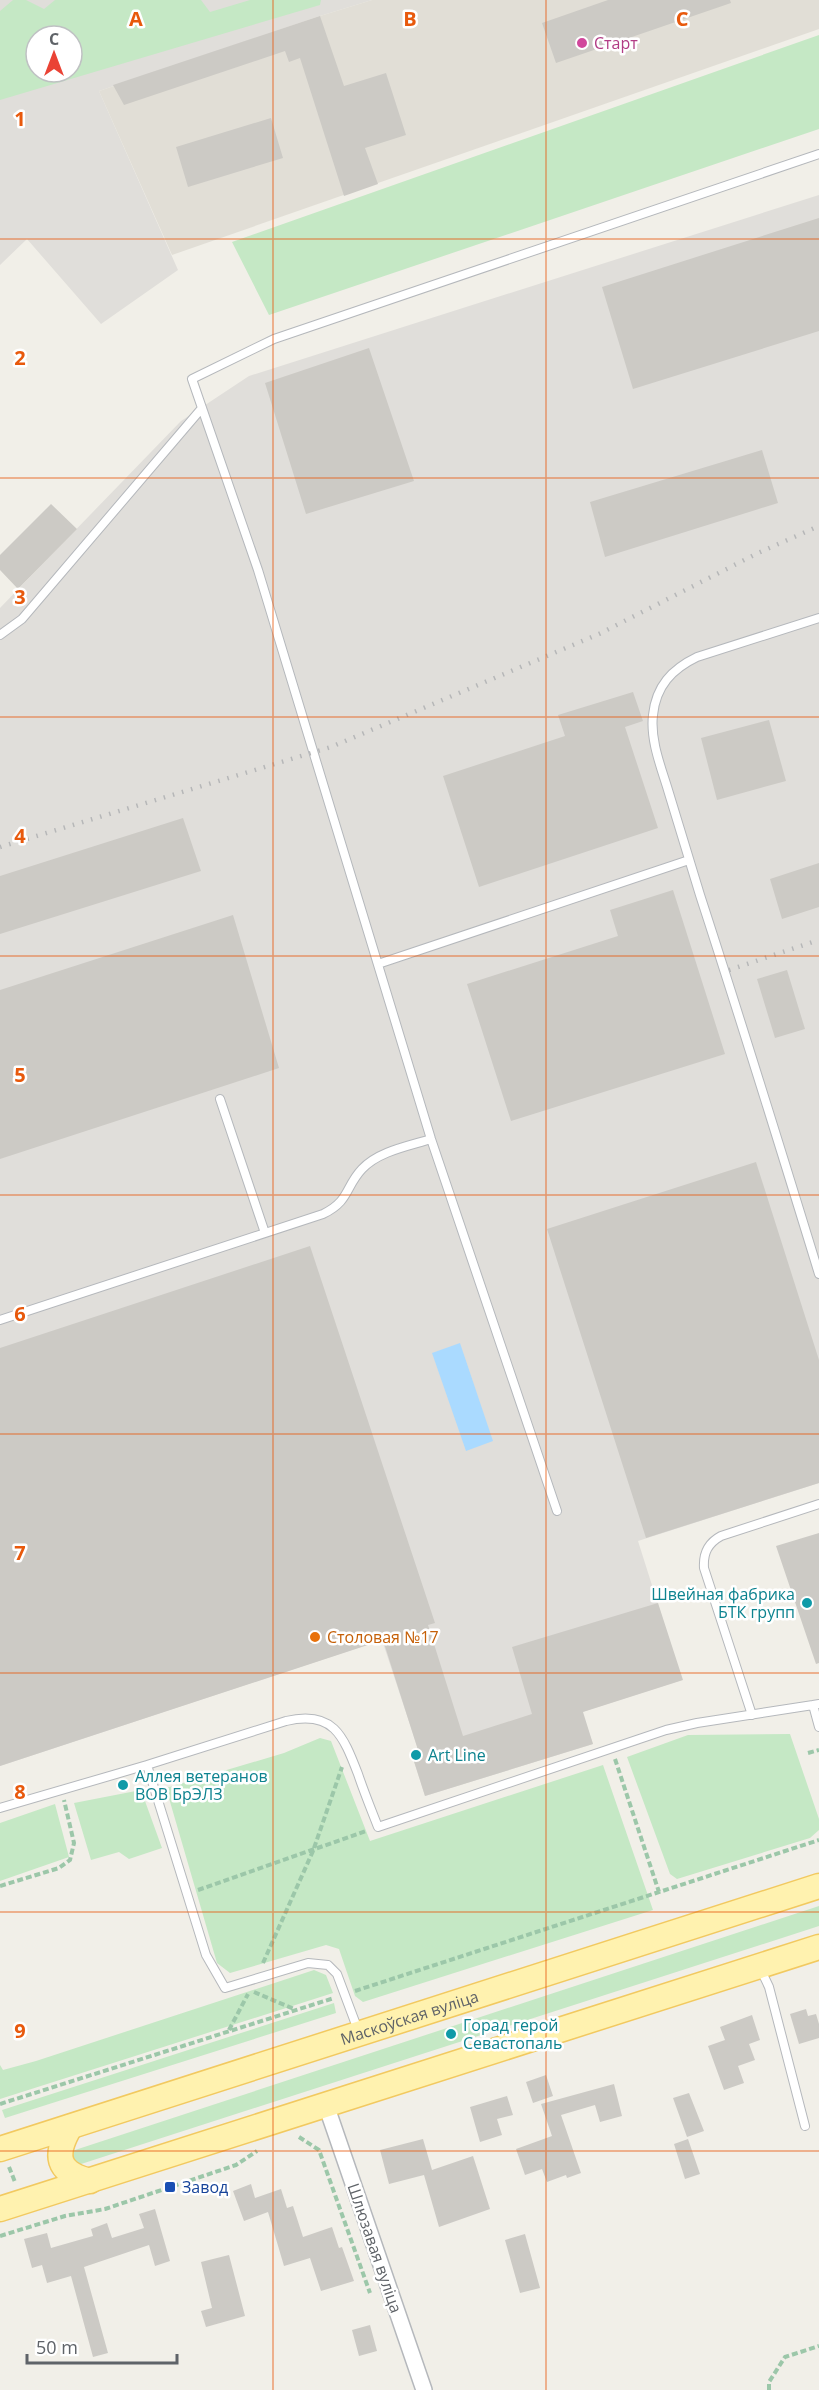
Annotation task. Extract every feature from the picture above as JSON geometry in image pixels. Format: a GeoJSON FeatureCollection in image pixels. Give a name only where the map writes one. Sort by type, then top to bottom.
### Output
{"type":"FeatureCollection","features":[{"type":"Feature","properties":{"kind":"main road","name":"Маскоўская вуліца"},"geometry":{"type":"LineString","coordinates":[[0,2149],[819,1886]]}},
{"type":"Feature","properties":{"kind":"main road"},"geometry":{"type":"LineString","coordinates":[[0,2209],[90,2181],[330,2116],[819,1947]]}},
{"type":"Feature","properties":{"kind":"main road"},"geometry":{"type":"LineString","coordinates":[[70,2127],[60,2143],[58,2155],[64,2168],[74,2177],[90,2181]]}},
{"type":"Feature","properties":{"kind":"street","name":"Шлюзавая вуліца"},"geometry":{"type":"LineString","coordinates":[[330,2116],[424,2390]]}},
{"type":"Feature","properties":{"kind":"lane"},"geometry":{"type":"LineString","coordinates":[[557,1511],[431,1139],[258,570],[192,379],[274,339],[819,154]]}},
{"type":"Feature","properties":{"kind":"lane"},"geometry":{"type":"LineString","coordinates":[[0,635],[22,619],[202,408]]}},
{"type":"Feature","properties":{"kind":"lane"},"geometry":{"type":"LineString","coordinates":[[819,618],[697,657],[671,673],[655,701],[653,732],[689,860],[819,1274]]}},
{"type":"Feature","properties":{"kind":"lane"},"geometry":{"type":"LineString","coordinates":[[378,964],[689,860]]}},
{"type":"Feature","properties":{"kind":"lane"},"geometry":{"type":"LineString","coordinates":[[220,1099],[265,1233]]}},
{"type":"Feature","properties":{"kind":"lane"},"geometry":{"type":"LineString","coordinates":[[0,1320],[332,1209],[341,1203],[357,1175],[369,1163],[386,1154],[431,1139]]}},
{"type":"Feature","properties":{"kind":"lane"},"geometry":{"type":"LineString","coordinates":[[752,1715],[704,1568],[706,1551],[715,1539],[721,1536],[819,1504]]}},
{"type":"Feature","properties":{"kind":"lane"},"geometry":{"type":"LineString","coordinates":[[0,1808],[147,1766],[297,1719],[320,1720],[330,1724],[338,1731],[348,1748],[378,1827],[666,1730],[816,1704],[819,1727]]}},
{"type":"Feature","properties":{"kind":"lane"},"geometry":{"type":"LineString","coordinates":[[147,1766],[208,1962],[225,1988],[308,1963],[321,1963],[333,1969],[360,2034]]}},
{"type":"Feature","properties":{"kind":"lane"},"geometry":{"type":"LineString","coordinates":[[759,1966],[769,1987],[805,2126]]}},
{"type":"Feature","properties":{"kind":"path"},"geometry":{"type":"LineString","coordinates":[[228,2030],[250,1991],[313,1851],[348,1748]]}},
{"type":"Feature","properties":{"kind":"path"},"geometry":{"type":"LineString","coordinates":[[808,1753],[819,1750]]}},
{"type":"Feature","properties":{"kind":"path"},"geometry":{"type":"LineString","coordinates":[[614,1755],[659,1892]]}},
{"type":"Feature","properties":{"kind":"path"},"geometry":{"type":"LineString","coordinates":[[0,1886],[59,1868],[70,1860],[74,1843],[65,1803]]}},
{"type":"Feature","properties":{"kind":"path"},"geometry":{"type":"LineString","coordinates":[[186,1894],[378,1827]]}},
{"type":"Feature","properties":{"kind":"path"},"geometry":{"type":"LineString","coordinates":[[0,2104],[819,1840]]}},
{"type":"Feature","properties":{"kind":"path"},"geometry":{"type":"LineString","coordinates":[[250,1991],[294,2010]]}},
{"type":"Feature","properties":{"kind":"path"},"geometry":{"type":"LineString","coordinates":[[290,2140],[299,2137],[330,2116]]}},
{"type":"Feature","properties":{"kind":"path"},"geometry":{"type":"LineString","coordinates":[[299,2137],[319,2150],[374,2303]]}},
{"type":"Feature","properties":{"kind":"path"},"geometry":{"type":"LineString","coordinates":[[0,2236],[65,2216],[105,2209],[236,2165],[263,2147]]}},
{"type":"Feature","properties":{"kind":"path"},"geometry":{"type":"LineString","coordinates":[[769,2390],[769,2382],[785,2357],[819,2346]]}},
{"type":"Feature","properties":{"kind":"shaded area"},"geometry":{"type":"Polygon","coordinates":[[[0,0],[372,0],[99,91],[178,270],[101,324],[27,239],[0,265],[0,0]]]}},
{"type":"Feature","properties":{"kind":"shaded area"},"geometry":{"type":"Polygon","coordinates":[[[372,0],[819,0],[819,29],[172,255],[99,91],[372,0]]]}},
{"type":"Feature","properties":{"kind":"shaded area"},"geometry":{"type":"Polygon","coordinates":[[[819,195],[819,1483],[638,1541],[682,1680],[582,1712],[593,1744],[425,1796],[411,1752],[418,1749],[382,1640],[0,1766],[0,608],[181,421],[249,376],[819,195]]]}},
{"type":"Feature","properties":{"kind":"green space"},"geometry":{"type":"Polygon","coordinates":[[[13,0],[26,0],[44,9],[55,0],[201,0],[210,12],[250,0],[321,0],[320,5],[84,75],[84,24],[24,24],[24,84],[54,84],[0,100],[0,11],[13,0]]]}},
{"type":"Feature","properties":{"kind":"green space"},"geometry":{"type":"Polygon","coordinates":[[[819,35],[819,129],[269,315],[232,242],[819,35]]]}},
{"type":"Feature","properties":{"kind":"green space"},"geometry":{"type":"Polygon","coordinates":[[[790,1734],[819,1819],[819,1830],[810,1838],[677,1879],[670,1874],[627,1757],[688,1735],[790,1734]]]}},
{"type":"Feature","properties":{"kind":"green space"},"geometry":{"type":"Polygon","coordinates":[[[320,1738],[331,1741],[370,1841],[603,1765],[653,1910],[363,2002],[355,1996],[339,1949],[326,1945],[230,1973],[217,1963],[166,1788],[284,1753],[320,1738]]]}},
{"type":"Feature","properties":{"kind":"green space"},"geometry":{"type":"Polygon","coordinates":[[[141,1790],[162,1848],[129,1859],[119,1852],[91,1860],[74,1803],[141,1790]]]}},
{"type":"Feature","properties":{"kind":"green space"},"geometry":{"type":"Polygon","coordinates":[[[55,1804],[69,1857],[0,1881],[0,1823],[55,1804]]]}},
{"type":"Feature","properties":{"kind":"green space"},"geometry":{"type":"Polygon","coordinates":[[[819,1906],[819,1926],[78,2165],[73,2163],[72,2151],[819,1906]]]}},
{"type":"Feature","properties":{"kind":"green space"},"geometry":{"type":"Polygon","coordinates":[[[314,1970],[326,1975],[333,1993],[0,2099],[0,2065],[3,2070],[36,2061],[314,1970]]]}},
{"type":"Feature","properties":{"kind":"green space"},"geometry":{"type":"Polygon","coordinates":[[[334,2003],[336,2013],[5,2118],[2,2110],[334,2003]]]}},
{"type":"Feature","properties":{"kind":"water"},"geometry":{"type":"Polygon","coordinates":[[[460,1343],[493,1441],[466,1451],[432,1353],[460,1343]]]}},
{"type":"Feature","properties":{"kind":"building","name":"Старт"},"geometry":{"type":"Polygon","coordinates":[[[608,0],[730,0],[731,3],[556,63],[542,23],[608,0]]]}},
{"type":"Feature","properties":{"kind":"building"},"geometry":{"type":"Polygon","coordinates":[[[320,16],[344,86],[386,73],[406,135],[365,148],[378,184],[344,196],[300,58],[289,62],[285,51],[124,105],[113,85],[320,16]]]}},
{"type":"Feature","properties":{"kind":"building"},"geometry":{"type":"Polygon","coordinates":[[[271,118],[283,158],[188,187],[176,147],[271,118]]]}},
{"type":"Feature","properties":{"kind":"building"},"geometry":{"type":"Polygon","coordinates":[[[819,218],[819,331],[633,389],[602,287],[819,218]]]}},
{"type":"Feature","properties":{"kind":"building"},"geometry":{"type":"Polygon","coordinates":[[[369,348],[414,481],[306,514],[265,383],[369,348]]]}},
{"type":"Feature","properties":{"kind":"building"},"geometry":{"type":"Polygon","coordinates":[[[762,450],[778,503],[605,557],[590,502],[762,450]]]}},
{"type":"Feature","properties":{"kind":"building"},"geometry":{"type":"Polygon","coordinates":[[[51,504],[77,529],[18,589],[0,570],[0,555],[51,504]]]}},
{"type":"Feature","properties":{"kind":"building"},"geometry":{"type":"Polygon","coordinates":[[[633,692],[643,721],[625,727],[658,828],[479,887],[443,776],[565,736],[558,715],[633,692]]]}},
{"type":"Feature","properties":{"kind":"building"},"geometry":{"type":"Polygon","coordinates":[[[769,720],[786,781],[717,800],[701,738],[769,720]]]}},
{"type":"Feature","properties":{"kind":"building"},"geometry":{"type":"Polygon","coordinates":[[[183,818],[201,871],[0,934],[0,876],[183,818]]]}},
{"type":"Feature","properties":{"kind":"building"},"geometry":{"type":"Polygon","coordinates":[[[819,863],[819,907],[782,919],[770,879],[819,863]]]}},
{"type":"Feature","properties":{"kind":"building"},"geometry":{"type":"Polygon","coordinates":[[[673,890],[725,1054],[511,1121],[467,984],[618,936],[610,910],[673,890]]]}},
{"type":"Feature","properties":{"kind":"building"},"geometry":{"type":"Polygon","coordinates":[[[233,915],[279,1068],[0,1159],[0,990],[233,915]]]}},
{"type":"Feature","properties":{"kind":"building"},"geometry":{"type":"Polygon","coordinates":[[[787,970],[805,1029],[775,1038],[757,979],[787,970]]]}},
{"type":"Feature","properties":{"kind":"building"},"geometry":{"type":"Polygon","coordinates":[[[756,1162],[819,1360],[819,1483],[646,1538],[547,1229],[756,1162]]]}},
{"type":"Feature","properties":{"kind":"building"},"geometry":{"type":"Polygon","coordinates":[[[310,1246],[435,1623],[428,1625],[463,1736],[532,1714],[512,1647],[658,1603],[683,1680],[583,1712],[593,1744],[425,1796],[411,1752],[418,1750],[383,1640],[0,1766],[0,1348],[310,1246]]]}},
{"type":"Feature","properties":{"kind":"building","name":"Швейная фабрика БТК групп"},"geometry":{"type":"Polygon","coordinates":[[[819,1533],[819,1663],[816,1664],[776,1546],[819,1533]]]}},
{"type":"Feature","properties":{"kind":"building"},"geometry":{"type":"Polygon","coordinates":[[[806,2009],[808,2016],[816,2014],[819,2038],[799,2044],[790,2014],[806,2009]]]}},
{"type":"Feature","properties":{"kind":"building"},"geometry":{"type":"Polygon","coordinates":[[[752,2015],[760,2040],[749,2044],[755,2060],[738,2066],[744,2083],[724,2090],[708,2046],[725,2040],[720,2027],[752,2015]]]}},
{"type":"Feature","properties":{"kind":"building"},"geometry":{"type":"Polygon","coordinates":[[[546,2075],[553,2096],[533,2103],[526,2082],[546,2075]]]}},
{"type":"Feature","properties":{"kind":"building"},"geometry":{"type":"Polygon","coordinates":[[[614,2084],[622,2116],[600,2122],[595,2105],[561,2115],[581,2173],[567,2178],[566,2175],[547,2182],[542,2169],[525,2175],[516,2149],[552,2136],[541,2104],[614,2084]]]}},
{"type":"Feature","properties":{"kind":"building"},"geometry":{"type":"Polygon","coordinates":[[[689,2093],[704,2131],[687,2137],[673,2098],[689,2093]]]}},
{"type":"Feature","properties":{"kind":"building"},"geometry":{"type":"Polygon","coordinates":[[[507,2096],[513,2115],[497,2119],[502,2135],[480,2142],[470,2107],[507,2096]]]}},
{"type":"Feature","properties":{"kind":"building"},"geometry":{"type":"Polygon","coordinates":[[[423,2139],[432,2170],[473,2156],[490,2209],[439,2227],[424,2175],[389,2184],[380,2150],[423,2139]]]}},
{"type":"Feature","properties":{"kind":"building"},"geometry":{"type":"Polygon","coordinates":[[[688,2139],[700,2174],[685,2179],[674,2144],[688,2139]]]}},
{"type":"Feature","properties":{"kind":"building"},"geometry":{"type":"Polygon","coordinates":[[[251,2184],[255,2198],[281,2189],[287,2208],[293,2206],[303,2237],[332,2227],[354,2281],[321,2291],[310,2258],[284,2266],[268,2212],[244,2221],[233,2191],[251,2184]]]}},
{"type":"Feature","properties":{"kind":"building"},"geometry":{"type":"Polygon","coordinates":[[[155,2209],[170,2261],[155,2266],[149,2245],[84,2267],[108,2353],[93,2357],[71,2276],[47,2283],[42,2265],[32,2268],[24,2239],[47,2233],[51,2248],[93,2236],[91,2229],[107,2223],[112,2238],[144,2228],[139,2214],[155,2209]]]}},
{"type":"Feature","properties":{"kind":"building"},"geometry":{"type":"Polygon","coordinates":[[[525,2234],[540,2288],[520,2293],[505,2240],[525,2234]]]}},
{"type":"Feature","properties":{"kind":"building"},"geometry":{"type":"Polygon","coordinates":[[[229,2255],[245,2316],[206,2327],[201,2311],[212,2308],[201,2262],[229,2255]]]}},
{"type":"Feature","properties":{"kind":"building"},"geometry":{"type":"Polygon","coordinates":[[[370,2325],[377,2351],[359,2356],[352,2330],[370,2325]]]}},
{"type":"Feature","properties":{"kind":"railway"},"geometry":{"type":"LineString","coordinates":[[0,847],[331,747],[599,634],[758,553],[819,526]]}},
{"type":"Feature","properties":{"kind":"railway"},"geometry":{"type":"LineString","coordinates":[[729,970],[819,940]]}},
{"type":"Feature","properties":{"kind":"place","name":"Старт"},"geometry":{"type":"Point","coordinates":[582,43]}},
{"type":"Feature","properties":{"kind":"place","name":"Швейная фабрика БТК групп"},"geometry":{"type":"Point","coordinates":[807,1603]}},
{"type":"Feature","properties":{"kind":"place","name":"Столовая №17"},"geometry":{"type":"Point","coordinates":[315,1637]}},
{"type":"Feature","properties":{"kind":"place","name":"Art Line"},"geometry":{"type":"Point","coordinates":[416,1755]}},
{"type":"Feature","properties":{"kind":"place","name":"Аллея ветеранов ВОВ БрЭЛЗ"},"geometry":{"type":"Point","coordinates":[123,1785]}},
{"type":"Feature","properties":{"kind":"place","name":"Горад герой Севастопаль"},"geometry":{"type":"Point","coordinates":[451,2034]}},
{"type":"Feature","properties":{"kind":"place","name":"Завод"},"geometry":{"type":"Point","coordinates":[170,2187]}}]}
